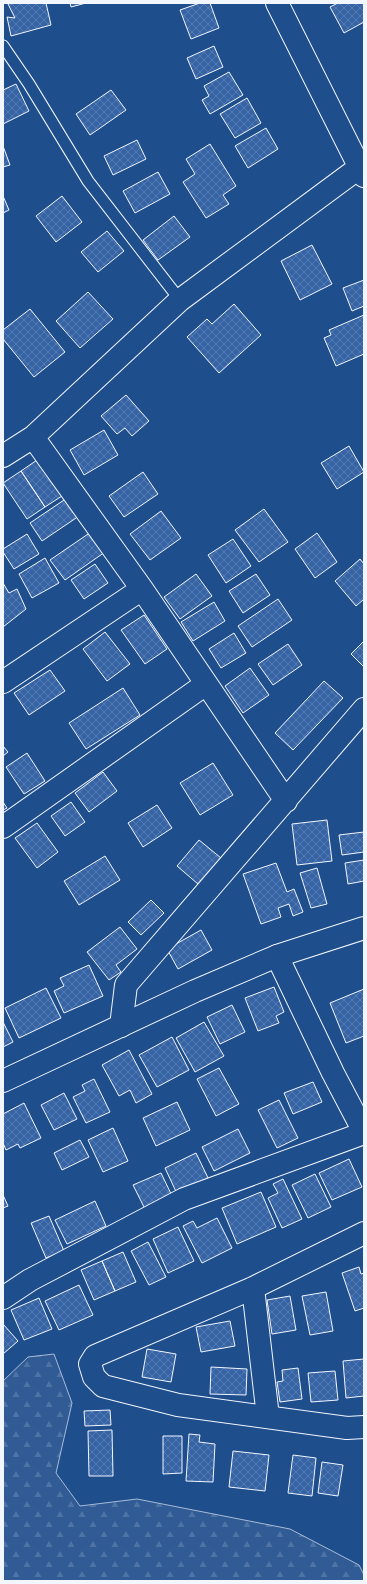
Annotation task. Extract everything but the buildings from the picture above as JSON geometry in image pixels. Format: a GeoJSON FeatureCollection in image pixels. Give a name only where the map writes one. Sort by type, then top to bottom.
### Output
{"type":"FeatureCollection","features":[{"type":"Feature","properties":{"kind":"street"},"geometry":{"type":"LineString","coordinates":[[3,456],[33,437],[180,300],[363,169],[277,3]]}},
{"type":"Feature","properties":{"kind":"street"},"geometry":{"type":"LineString","coordinates":[[33,437],[142,589],[286,801]]}},
{"type":"Feature","properties":{"kind":"street"},"geometry":{"type":"LineString","coordinates":[[3,682],[142,589]]}},
{"type":"Feature","properties":{"kind":"street"},"geometry":{"type":"LineString","coordinates":[[3,827],[206,684]]}},
{"type":"Feature","properties":{"kind":"street"},"geometry":{"type":"LineString","coordinates":[[121,1026],[126,985],[364,709]]}},
{"type":"Feature","properties":{"kind":"street"},"geometry":{"type":"LineString","coordinates":[[3,1081],[195,991],[276,956],[364,928]]}},
{"type":"Feature","properties":{"kind":"street"},"geometry":{"type":"LineString","coordinates":[[3,1298],[30,1280],[184,1199],[364,1133],[276,956]]}},
{"type":"Feature","properties":{"kind":"street"},"geometry":{"type":"LineString","coordinates":[[364,1233],[253,1288],[95,1356],[90,1364],[94,1377],[103,1386],[178,1405],[347,1428],[364,1427]]}},
{"type":"Feature","properties":{"kind":"street"},"geometry":{"type":"LineString","coordinates":[[253,1288],[268,1417]]}},
{"type":"Feature","properties":{"kind":"lane"},"geometry":{"type":"LineString","coordinates":[[3,46],[29,84],[88,181],[180,300]]}},
{"type":"Feature","properties":{"kind":"green space"},"geometry":{"type":"Polygon","coordinates":[[[54,1354],[72,1403],[56,1473],[80,1506],[137,1499],[290,1529],[359,1565],[364,1575],[364,1581],[3,1581],[3,1381],[28,1357],[54,1354]]]}}]}
